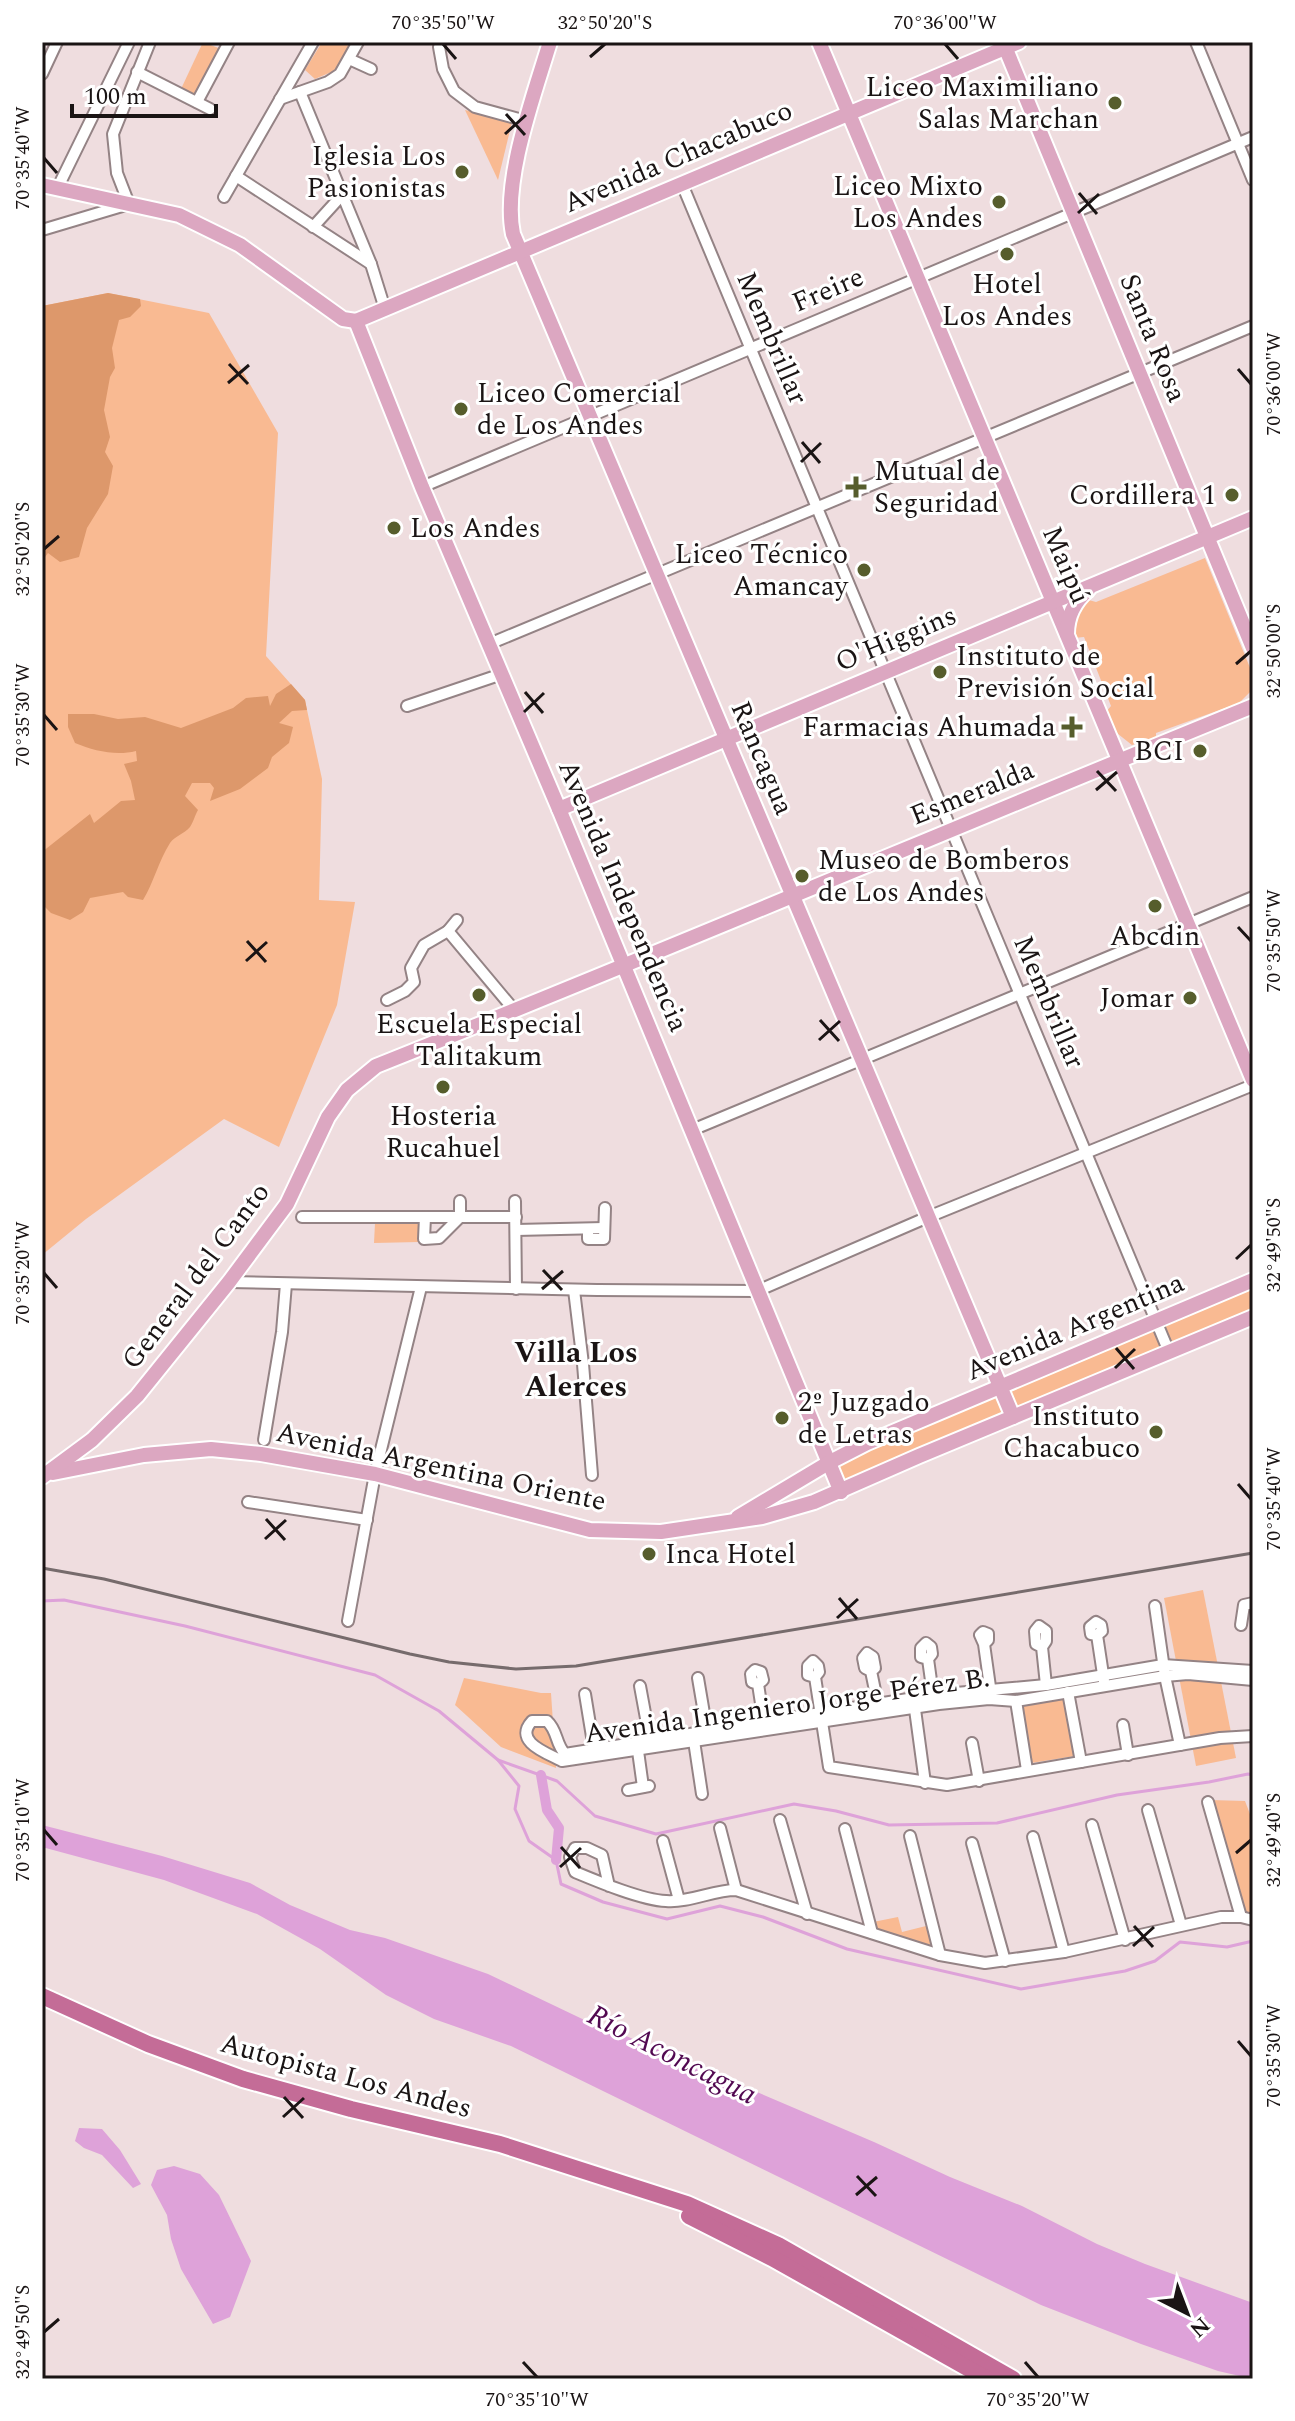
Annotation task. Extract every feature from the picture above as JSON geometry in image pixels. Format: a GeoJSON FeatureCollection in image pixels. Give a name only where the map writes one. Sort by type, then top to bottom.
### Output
{"type":"FeatureCollection","features":[{"type":"Feature","properties":{"kind":"highway","name":"Autopista Los Andes"},"geometry":{"type":"LineString","coordinates":[[42,1996],[148,2044],[243,2079],[351,2109],[500,2144],[687,2204],[778,2245],[1013,2379]]}},
{"type":"Feature","properties":{"kind":"highway","name":"Autopista Los Andes"},"geometry":{"type":"LineString","coordinates":[[597,2174],[699,2220],[772,2258],[987,2379]]}},
{"type":"Feature","properties":{"kind":"main road","name":"Rancagua"},"geometry":{"type":"LineString","coordinates":[[550,42],[526,121],[510,205],[513,234],[1013,1417]]}},
{"type":"Feature","properties":{"kind":"main road","name":"Maipú"},"geometry":{"type":"LineString","coordinates":[[819,42],[1253,1082]]}},
{"type":"Feature","properties":{"kind":"main road","name":"Avenida Chacabuco"},"geometry":{"type":"LineString","coordinates":[[356,321],[1009,44]]}},
{"type":"Feature","properties":{"kind":"main road","name":"Santa Rosa"},"geometry":{"type":"LineString","coordinates":[[1009,44],[1073,212],[1253,648]]}},
{"type":"Feature","properties":{"kind":"main road"},"geometry":{"type":"LineString","coordinates":[[50,187],[179,215],[240,245],[343,319],[356,321]]}},
{"type":"Feature","properties":{"kind":"main road","name":"Avenida Independencia"},"geometry":{"type":"LineString","coordinates":[[356,321],[422,487],[559,809],[841,1492]]}},
{"type":"Feature","properties":{"kind":"main road","name":"O'Higgins"},"geometry":{"type":"LineString","coordinates":[[559,809],[1253,518]]}},
{"type":"Feature","properties":{"kind":"main road"},"geometry":{"type":"LineString","coordinates":[[1184,547],[1210,553],[1219,566]]}},
{"type":"Feature","properties":{"kind":"main road"},"geometry":{"type":"LineString","coordinates":[[1067,636],[1074,605],[1094,584]]}},
{"type":"Feature","properties":{"kind":"main road","name":"Esmeralda"},"geometry":{"type":"LineString","coordinates":[[623,968],[792,895],[1250,707]]}},
{"type":"Feature","properties":{"kind":"main road"},"geometry":{"type":"LineString","coordinates":[[1108,733],[1124,748],[1142,752]]}},
{"type":"Feature","properties":{"kind":"main road","name":"General del Canto"},"geometry":{"type":"LineString","coordinates":[[46,1475],[92,1440],[137,1396],[229,1282],[287,1204],[328,1117],[347,1090],[376,1066],[623,968]]}},
{"type":"Feature","properties":{"kind":"main road","name":"Avenida Argentina"},"geometry":{"type":"LineString","coordinates":[[830,1462],[867,1443],[1253,1280]]}},
{"type":"Feature","properties":{"kind":"main road","name":"Avenida Argentina"},"geometry":{"type":"LineString","coordinates":[[841,1492],[919,1456],[1253,1317]]}},
{"type":"Feature","properties":{"kind":"main road","name":"Avenida Argentina Oriente"},"geometry":{"type":"LineString","coordinates":[[46,1475],[144,1455],[211,1449],[261,1454],[375,1474],[590,1530],[661,1532],[762,1517],[841,1492]]}},
{"type":"Feature","properties":{"kind":"main road","name":"Avenida Argentina Oriente"},"geometry":{"type":"LineString","coordinates":[[728,1523],[830,1462]]}},
{"type":"Feature","properties":{"kind":"street"},"geometry":{"type":"LineString","coordinates":[[42,74],[57,42]]}},
{"type":"Feature","properties":{"kind":"street"},"geometry":{"type":"LineString","coordinates":[[50,187],[129,42]]}},
{"type":"Feature","properties":{"kind":"street"},"geometry":{"type":"LineString","coordinates":[[42,230],[129,204],[117,173],[113,134],[150,42]]}},
{"type":"Feature","properties":{"kind":"street"},"geometry":{"type":"LineString","coordinates":[[224,197],[313,42]]}},
{"type":"Feature","properties":{"kind":"street"},"geometry":{"type":"LineString","coordinates":[[280,99],[340,74],[358,42]]}},
{"type":"Feature","properties":{"kind":"street"},"geometry":{"type":"LineString","coordinates":[[441,42],[443,69],[454,91],[475,107],[526,121]]}},
{"type":"Feature","properties":{"kind":"street"},"geometry":{"type":"LineString","coordinates":[[1196,42],[1253,180]]}},
{"type":"Feature","properties":{"kind":"street"},"geometry":{"type":"LineString","coordinates":[[197,102],[225,43]]}},
{"type":"Feature","properties":{"kind":"street"},"geometry":{"type":"LineString","coordinates":[[349,59],[371,69]]}},
{"type":"Feature","properties":{"kind":"street"},"geometry":{"type":"LineString","coordinates":[[298,68],[303,78],[315,87]]}},
{"type":"Feature","properties":{"kind":"street"},"geometry":{"type":"LineString","coordinates":[[137,72],[210,109]]}},
{"type":"Feature","properties":{"kind":"street"},"geometry":{"type":"LineString","coordinates":[[300,92],[371,264],[385,309]]}},
{"type":"Feature","properties":{"kind":"street","name":"Freire"},"geometry":{"type":"LineString","coordinates":[[422,487],[1253,137]]}},
{"type":"Feature","properties":{"kind":"street"},"geometry":{"type":"LineString","coordinates":[[236,176],[371,264]]}},
{"type":"Feature","properties":{"kind":"street","name":"Membrillar"},"geometry":{"type":"LineString","coordinates":[[682,184],[1169,1352]]}},
{"type":"Feature","properties":{"kind":"street"},"geometry":{"type":"LineString","coordinates":[[313,227],[343,194]]}},
{"type":"Feature","properties":{"kind":"street"},"geometry":{"type":"LineString","coordinates":[[489,644],[1253,326]]}},
{"type":"Feature","properties":{"kind":"street"},"geometry":{"type":"LineString","coordinates":[[407,706],[502,674]]}},
{"type":"Feature","properties":{"kind":"street"},"geometry":{"type":"LineString","coordinates":[[692,1130],[1253,897]]}},
{"type":"Feature","properties":{"kind":"street"},"geometry":{"type":"LineString","coordinates":[[387,1000],[405,991],[414,982],[411,968],[424,945],[448,931],[457,920]]}},
{"type":"Feature","properties":{"kind":"street"},"geometry":{"type":"LineString","coordinates":[[448,931],[515,1011]]}},
{"type":"Feature","properties":{"kind":"street"},"geometry":{"type":"LineString","coordinates":[[229,1282],[757,1291],[1253,1082]]}},
{"type":"Feature","properties":{"kind":"street"},"geometry":{"type":"LineString","coordinates":[[425,1217],[424,1239],[439,1238],[460,1217],[460,1201]]}},
{"type":"Feature","properties":{"kind":"street"},"geometry":{"type":"LineString","coordinates":[[515,1201],[516,1289]]}},
{"type":"Feature","properties":{"kind":"street"},"geometry":{"type":"LineString","coordinates":[[516,1230],[588,1229],[604,1234],[605,1208]]}},
{"type":"Feature","properties":{"kind":"street"},"geometry":{"type":"LineString","coordinates":[[302,1217],[516,1217]]}},
{"type":"Feature","properties":{"kind":"street"},"geometry":{"type":"LineString","coordinates":[[264,1440],[282,1332],[286,1284]]}},
{"type":"Feature","properties":{"kind":"street"},"geometry":{"type":"LineString","coordinates":[[348,1621],[375,1474],[421,1287]]}},
{"type":"Feature","properties":{"kind":"street"},"geometry":{"type":"LineString","coordinates":[[574,1290],[592,1475]]}},
{"type":"Feature","properties":{"kind":"street"},"geometry":{"type":"LineString","coordinates":[[248,1502],[367,1520]]}},
{"type":"Feature","properties":{"kind":"street"},"geometry":{"type":"LineString","coordinates":[[1241,1625],[1244,1605],[1253,1603]]}},
{"type":"Feature","properties":{"kind":"street"},"geometry":{"type":"LineString","coordinates":[[1155,1606],[1164,1670],[1180,1745]]}},
{"type":"Feature","properties":{"kind":"street"},"geometry":{"type":"LineString","coordinates":[[1097,1635],[1104,1681]]}},
{"type":"Feature","properties":{"kind":"street"},"geometry":{"type":"LineString","coordinates":[[984,1644],[991,1695]]}},
{"type":"Feature","properties":{"kind":"street"},"geometry":{"type":"LineString","coordinates":[[1042,1647],[1046,1685]]}},
{"type":"Feature","properties":{"kind":"street"},"geometry":{"type":"LineString","coordinates":[[928,1659],[933,1695]]}},
{"type":"Feature","properties":{"kind":"street","name":"Avenida Ingeniero Jorge Pérez B."},"geometry":{"type":"LineString","coordinates":[[1104,1681],[1068,1692],[1016,1701],[991,1695],[933,1695],[914,1704],[878,1705],[821,1718],[650,1740],[595,1753],[562,1761],[527,1741],[527,1727],[532,1721],[547,1721],[554,1727],[557,1742],[565,1754],[595,1753],[638,1751],[821,1718],[991,1695],[1046,1685],[1104,1681],[1164,1670],[1188,1674],[1249,1675]]}},
{"type":"Feature","properties":{"kind":"street"},"geometry":{"type":"LineString","coordinates":[[871,1671],[878,1705]]}},
{"type":"Feature","properties":{"kind":"street"},"geometry":{"type":"LineString","coordinates":[[815,1677],[829,1767],[925,1783],[947,1785],[979,1781],[1220,1738],[1253,1736]]}},
{"type":"Feature","properties":{"kind":"street"},"geometry":{"type":"LineString","coordinates":[[698,1678],[707,1731],[694,1741],[702,1794]]}},
{"type":"Feature","properties":{"kind":"street"},"geometry":{"type":"LineString","coordinates":[[758,1684],[764,1723]]}},
{"type":"Feature","properties":{"kind":"street"},"geometry":{"type":"LineString","coordinates":[[640,1686],[650,1740]]}},
{"type":"Feature","properties":{"kind":"street"},"geometry":{"type":"LineString","coordinates":[[1068,1692],[1081,1762]]}},
{"type":"Feature","properties":{"kind":"street"},"geometry":{"type":"LineString","coordinates":[[585,1694],[595,1753]]}},
{"type":"Feature","properties":{"kind":"street"},"geometry":{"type":"LineString","coordinates":[[1016,1701],[1027,1770]]}},
{"type":"Feature","properties":{"kind":"street"},"geometry":{"type":"LineString","coordinates":[[914,1704],[925,1783]]}},
{"type":"Feature","properties":{"kind":"street"},"geometry":{"type":"LineString","coordinates":[[1123,1725],[1128,1755]]}},
{"type":"Feature","properties":{"kind":"street"},"geometry":{"type":"LineString","coordinates":[[972,1743],[979,1781]]}},
{"type":"Feature","properties":{"kind":"street"},"geometry":{"type":"LineString","coordinates":[[628,1790],[646,1787],[638,1751]]}},
{"type":"Feature","properties":{"kind":"street"},"geometry":{"type":"LineString","coordinates":[[1208,1802],[1241,1917]]}},
{"type":"Feature","properties":{"kind":"street"},"geometry":{"type":"LineString","coordinates":[[1148,1810],[1181,1925]]}},
{"type":"Feature","properties":{"kind":"street"},"geometry":{"type":"LineString","coordinates":[[780,1820],[807,1914]]}},
{"type":"Feature","properties":{"kind":"street"},"geometry":{"type":"LineString","coordinates":[[1092,1825],[1125,1940]]}},
{"type":"Feature","properties":{"kind":"street"},"geometry":{"type":"LineString","coordinates":[[720,1828],[736,1890]]}},
{"type":"Feature","properties":{"kind":"street"},"geometry":{"type":"LineString","coordinates":[[845,1829],[872,1933]]}},
{"type":"Feature","properties":{"kind":"street"},"geometry":{"type":"LineString","coordinates":[[910,1836],[940,1955]]}},
{"type":"Feature","properties":{"kind":"street"},"geometry":{"type":"LineString","coordinates":[[1033,1837],[1064,1952]]}},
{"type":"Feature","properties":{"kind":"street"},"geometry":{"type":"LineString","coordinates":[[663,1841],[679,1900]]}},
{"type":"Feature","properties":{"kind":"street"},"geometry":{"type":"LineString","coordinates":[[972,1843],[1005,1961]]}},
{"type":"Feature","properties":{"kind":"street"},"geometry":{"type":"LineString","coordinates":[[609,1886],[666,1901],[736,1890],[940,1955],[985,1963],[1064,1952],[1221,1917],[1253,1920]]}},
{"type":"Feature","properties":{"kind":"shaded area"},"geometry":{"type":"Polygon","coordinates":[[[203,42],[221,49],[197,96],[181,89],[203,42]]]}},
{"type":"Feature","properties":{"kind":"shaded area"},"geometry":{"type":"Polygon","coordinates":[[[322,42],[352,42],[336,70],[315,79],[305,70],[322,42]]]}},
{"type":"Feature","properties":{"kind":"shaded area"},"geometry":{"type":"Polygon","coordinates":[[[465,110],[512,122],[498,180],[465,110]]]}},
{"type":"Feature","properties":{"kind":"shaded area"},"geometry":{"type":"Polygon","coordinates":[[[108,293],[209,313],[278,433],[266,656],[305,700],[322,779],[319,900],[355,902],[337,1005],[279,1147],[224,1119],[86,1219],[42,1255],[42,306],[108,293]]]}},
{"type":"Feature","properties":{"kind":"shaded area"},"geometry":{"type":"Polygon","coordinates":[[[108,293],[140,299],[141,306],[130,317],[119,320],[112,348],[115,368],[110,377],[104,410],[110,437],[105,452],[113,466],[108,494],[87,528],[79,557],[60,562],[48,553],[42,561],[42,306],[108,293]]]}},
{"type":"Feature","properties":{"kind":"shaded area"},"geometry":{"type":"Polygon","coordinates":[[[1205,558],[1253,675],[1253,689],[1239,703],[1156,733],[1156,737],[1132,745],[1113,730],[1105,713],[1111,706],[1084,637],[1074,638],[1072,619],[1085,599],[1096,602],[1205,558]]]}},
{"type":"Feature","properties":{"kind":"shaded area"},"geometry":{"type":"Polygon","coordinates":[[[291,684],[305,700],[307,710],[292,711],[279,723],[293,727],[289,743],[272,757],[268,768],[240,789],[210,801],[214,788],[210,783],[192,783],[185,796],[198,810],[190,827],[170,843],[143,900],[128,897],[123,892],[90,898],[83,912],[70,920],[51,913],[42,904],[42,852],[90,814],[94,823],[121,801],[135,800],[124,764],[137,761],[136,751],[105,752],[75,743],[68,727],[68,714],[94,714],[118,719],[145,717],[181,728],[233,708],[246,698],[268,696],[270,706],[276,694],[291,684]]]}},
{"type":"Feature","properties":{"kind":"shaded area"},"geometry":{"type":"Polygon","coordinates":[[[375,1223],[419,1223],[419,1242],[374,1243],[375,1223]]]}},
{"type":"Feature","properties":{"kind":"shaded area"},"geometry":{"type":"Polygon","coordinates":[[[1253,1289],[1253,1315],[845,1484],[833,1462],[871,1443],[1253,1289]]]}},
{"type":"Feature","properties":{"kind":"shaded area"},"geometry":{"type":"Polygon","coordinates":[[[1203,1590],[1236,1758],[1196,1766],[1164,1598],[1203,1590]]]}},
{"type":"Feature","properties":{"kind":"shaded area"},"geometry":{"type":"Polygon","coordinates":[[[464,1678],[551,1693],[556,1768],[501,1747],[455,1705],[464,1678]]]}},
{"type":"Feature","properties":{"kind":"shaded area"},"geometry":{"type":"Polygon","coordinates":[[[1066,1697],[1075,1756],[1031,1763],[1020,1706],[1066,1697]]]}},
{"type":"Feature","properties":{"kind":"shaded area"},"geometry":{"type":"Polygon","coordinates":[[[1210,1800],[1245,1801],[1253,1822],[1253,1913],[1243,1913],[1210,1800]]]}},
{"type":"Feature","properties":{"kind":"shaded area"},"geometry":{"type":"Polygon","coordinates":[[[42,1825],[250,1883],[290,1905],[350,1930],[385,1938],[488,1974],[597,2026],[1022,2206],[1097,2244],[1253,2303],[1253,2379],[1218,2371],[1041,2305],[511,2046],[434,2019],[386,1995],[320,1949],[257,1914],[164,1880],[42,1847],[42,1825]]]}},
{"type":"Feature","properties":{"kind":"shaded area"},"geometry":{"type":"Polygon","coordinates":[[[898,1917],[902,1932],[926,1926],[933,1946],[876,1930],[873,1922],[898,1917]]]}},
{"type":"Feature","properties":{"kind":"shaded area"},"geometry":{"type":"Polygon","coordinates":[[[79,2128],[102,2129],[120,2150],[141,2184],[133,2188],[102,2155],[75,2141],[79,2128]]]}},
{"type":"Feature","properties":{"kind":"shaded area"},"geometry":{"type":"Polygon","coordinates":[[[174,2166],[200,2174],[219,2195],[251,2261],[230,2317],[213,2324],[181,2269],[167,2215],[151,2185],[157,2170],[174,2166]]]}},
{"type":"Feature","properties":{"kind":"waterway"},"geometry":{"type":"LineString","coordinates":[[42,1601],[64,1600],[185,1626],[375,1675],[439,1711],[498,1760],[557,1781],[595,1816],[656,1834],[794,1804],[889,1825],[997,1823],[1117,1795],[1253,1775]]}},
{"type":"Feature","properties":{"kind":"waterway"},"geometry":{"type":"LineString","coordinates":[[498,1760],[519,1786],[515,1809],[529,1841],[556,1860],[561,1884],[603,1902],[667,1919],[720,1906],[763,1917],[847,1949],[1021,1989],[1125,1971],[1155,1961],[1180,1942],[1227,1947],[1253,1941]]}},
{"type":"Feature","properties":{"kind":"waterway"},"geometry":{"type":"LineString","coordinates":[[541,1775],[547,1810],[559,1828],[556,1860]]}},
{"type":"Feature","properties":{"kind":"railway"},"geometry":{"type":"LineString","coordinates":[[42,1568],[104,1579],[410,1654],[449,1662],[516,1669],[576,1666],[1253,1553]]}},
{"type":"Feature","properties":{"kind":"place","name":"Liceo Maximiliano Salas Marchan"},"geometry":{"type":"Point","coordinates":[1115,103]}},
{"type":"Feature","properties":{"kind":"place","name":"Iglesia Los Pasionistas"},"geometry":{"type":"Point","coordinates":[462,172]}},
{"type":"Feature","properties":{"kind":"place","name":"Liceo Mixto Los Andes"},"geometry":{"type":"Point","coordinates":[999,202]}},
{"type":"Feature","properties":{"kind":"place","name":"Hotel Los Andes"},"geometry":{"type":"Point","coordinates":[1007,254]}},
{"type":"Feature","properties":{"kind":"place","name":"Liceo Comercial de Los Andes"},"geometry":{"type":"Point","coordinates":[461,409]}},
{"type":"Feature","properties":{"kind":"place","name":"Mutual de Seguridad"},"geometry":{"type":"Point","coordinates":[856,487]}},
{"type":"Feature","properties":{"kind":"place","name":"Cordillera 1"},"geometry":{"type":"Point","coordinates":[1232,495]}},
{"type":"Feature","properties":{"kind":"place","name":"Los Andes"},"geometry":{"type":"Point","coordinates":[394,528]}},
{"type":"Feature","properties":{"kind":"place","name":"Liceo Técnico Amancay"},"geometry":{"type":"Point","coordinates":[864,570]}},
{"type":"Feature","properties":{"kind":"place","name":"Instituto de Previsión Social"},"geometry":{"type":"Point","coordinates":[940,672]}},
{"type":"Feature","properties":{"kind":"place","name":"Farmacias Ahumada"},"geometry":{"type":"Point","coordinates":[1072,727]}},
{"type":"Feature","properties":{"kind":"place","name":"BCI"},"geometry":{"type":"Point","coordinates":[1200,751]}},
{"type":"Feature","properties":{"kind":"place","name":"Museo de Bomberos de Los Andes"},"geometry":{"type":"Point","coordinates":[802,876]}},
{"type":"Feature","properties":{"kind":"place","name":"Abcdin"},"geometry":{"type":"Point","coordinates":[1155,906]}},
{"type":"Feature","properties":{"kind":"place","name":"Escuela Especial Talitakum"},"geometry":{"type":"Point","coordinates":[479,995]}},
{"type":"Feature","properties":{"kind":"place","name":"Jomar"},"geometry":{"type":"Point","coordinates":[1190,998]}},
{"type":"Feature","properties":{"kind":"place","name":"Hosteria Rucahuel"},"geometry":{"type":"Point","coordinates":[443,1087]}},
{"type":"Feature","properties":{"kind":"place","name":"2º Juzgado de Letras"},"geometry":{"type":"Point","coordinates":[782,1418]}},
{"type":"Feature","properties":{"kind":"place","name":"Instituto Chacabuco"},"geometry":{"type":"Point","coordinates":[1156,1432]}},
{"type":"Feature","properties":{"kind":"place","name":"Inca Hotel"},"geometry":{"type":"Point","coordinates":[649,1554]}},
{"type":"Feature","properties":{"kind":"district","name":"Villa Los Alerces"},"geometry":{"type":"Point","coordinates":[576,1370]}},
{"type":"Feature","properties":{"kind":"water label","name":"Río Aconcagua"},"geometry":{"type":"Point","coordinates":[672,2055]}}]}
